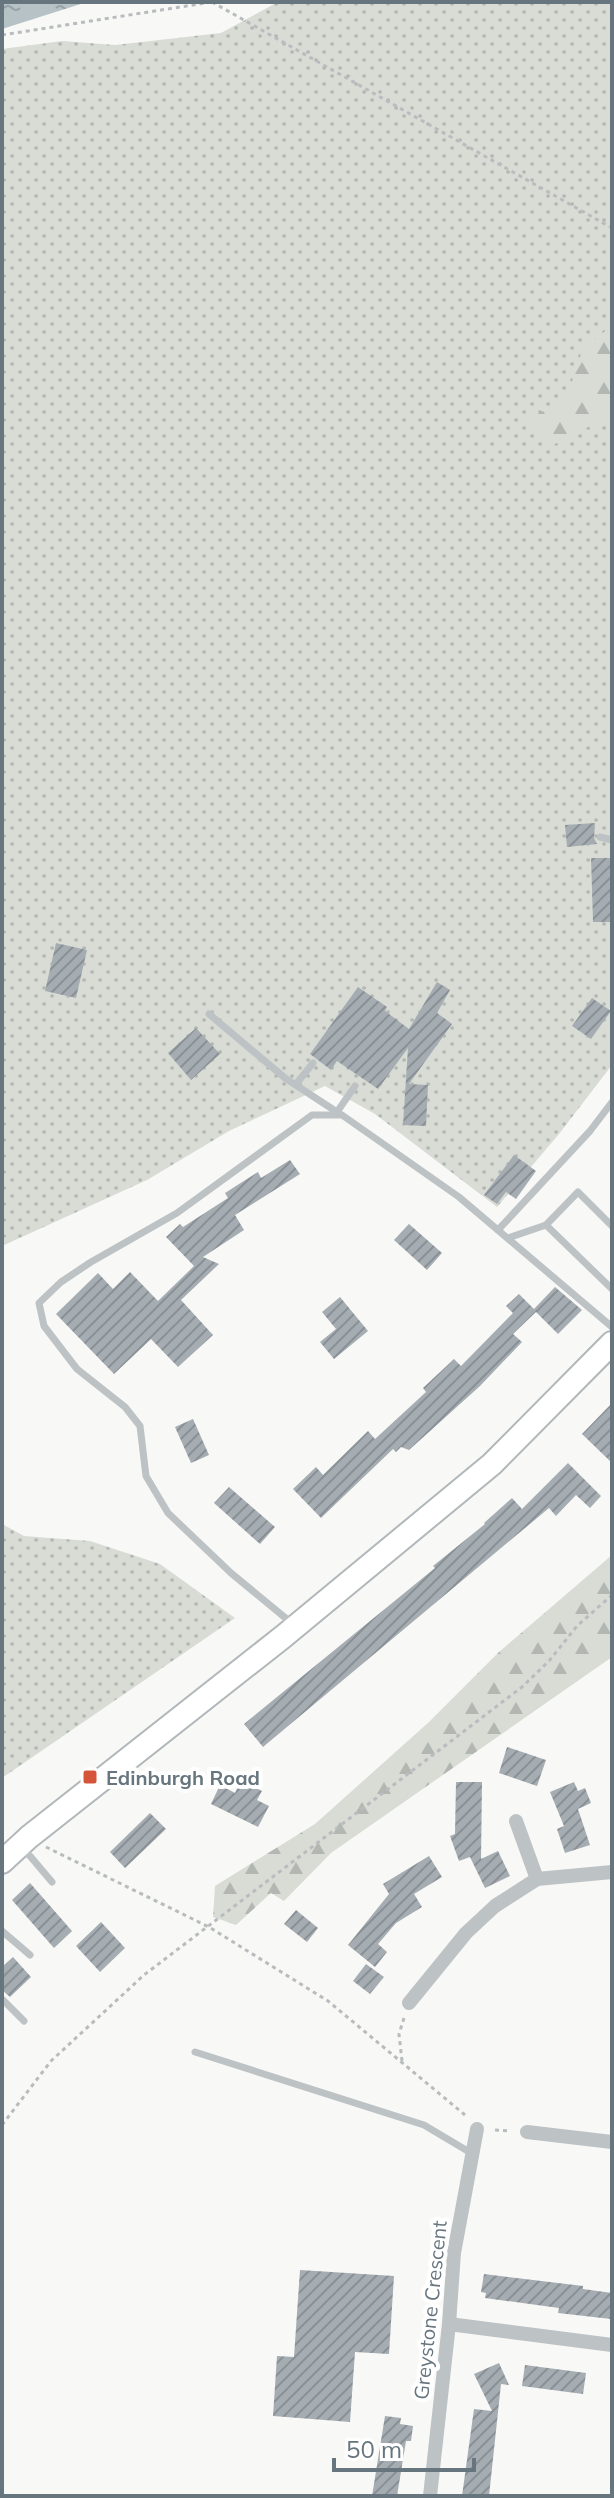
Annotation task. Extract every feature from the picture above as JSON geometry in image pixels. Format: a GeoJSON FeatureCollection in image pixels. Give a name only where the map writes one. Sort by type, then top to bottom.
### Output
{"type":"FeatureCollection","features":[{"type":"Feature","properties":{"kind":"main road"},"geometry":{"type":"LineString","coordinates":[[10,1855],[492,1464],[612,1343]]}},
{"type":"Feature","properties":{"kind":"street"},"geometry":{"type":"LineString","coordinates":[[516,1821],[537,1879]]}},
{"type":"Feature","properties":{"kind":"street"},"geometry":{"type":"LineString","coordinates":[[409,2003],[466,1933],[495,1906],[537,1879],[595,1871],[612,1872]]}},
{"type":"Feature","properties":{"kind":"street","name":"Greystone Crescent"},"geometry":{"type":"LineString","coordinates":[[430,2496],[454,2253],[477,2129]]}},
{"type":"Feature","properties":{"kind":"street"},"geometry":{"type":"LineString","coordinates":[[527,2132],[612,2142]]}},
{"type":"Feature","properties":{"kind":"street"},"geometry":{"type":"LineString","coordinates":[[449,2324],[612,2345]]}},
{"type":"Feature","properties":{"kind":"lane"},"geometry":{"type":"LineString","coordinates":[[600,837],[612,840]]}},
{"type":"Feature","properties":{"kind":"lane"},"geometry":{"type":"LineString","coordinates":[[209,1014],[296,1084],[459,1197],[612,1327]]}},
{"type":"Feature","properties":{"kind":"lane"},"geometry":{"type":"LineString","coordinates":[[296,1084],[313,1063]]}},
{"type":"Feature","properties":{"kind":"lane"},"geometry":{"type":"LineString","coordinates":[[339,1113],[355,1086]]}},
{"type":"Feature","properties":{"kind":"lane"},"geometry":{"type":"LineString","coordinates":[[498,1230],[590,1131],[612,1102]]}},
{"type":"Feature","properties":{"kind":"lane"},"geometry":{"type":"LineString","coordinates":[[296,1626],[231,1573],[168,1513],[146,1476],[140,1426],[125,1407],[77,1369],[44,1326],[39,1303],[61,1282],[177,1213],[312,1115],[339,1113]]}},
{"type":"Feature","properties":{"kind":"lane"},"geometry":{"type":"LineString","coordinates":[[508,1238],[546,1225],[578,1192],[612,1226]]}},
{"type":"Feature","properties":{"kind":"lane"},"geometry":{"type":"LineString","coordinates":[[546,1225],[612,1289]]}},
{"type":"Feature","properties":{"kind":"lane"},"geometry":{"type":"LineString","coordinates":[[10,1855],[30,1856],[52,1882]]}},
{"type":"Feature","properties":{"kind":"lane"},"geometry":{"type":"LineString","coordinates":[[2,1931],[30,1955]]}},
{"type":"Feature","properties":{"kind":"lane"},"geometry":{"type":"LineString","coordinates":[[2,1999],[24,2021]]}},
{"type":"Feature","properties":{"kind":"lane"},"geometry":{"type":"LineString","coordinates":[[195,2052],[424,2125],[471,2153]]}},
{"type":"Feature","properties":{"kind":"path"},"geometry":{"type":"LineString","coordinates":[[2,35],[212,2],[612,228]]}},
{"type":"Feature","properties":{"kind":"path"},"geometry":{"type":"LineString","coordinates":[[2,2125],[51,2061],[144,1975],[522,1687],[549,1661],[577,1626],[612,1595]]}},
{"type":"Feature","properties":{"kind":"path"},"geometry":{"type":"LineString","coordinates":[[41,1845],[209,1927],[328,2001],[461,2111],[477,2129],[527,2132]]}},
{"type":"Feature","properties":{"kind":"path"},"geometry":{"type":"LineString","coordinates":[[402,2061],[399,2034],[409,2003]]}},
{"type":"Feature","properties":{"kind":"green space"},"geometry":{"type":"Polygon","coordinates":[[[278,2],[612,2],[612,1065],[497,1207],[375,1114],[325,1086],[229,1131],[147,1180],[2,1246],[2,49],[62,41],[115,45],[221,33],[278,2]]]}},
{"type":"Feature","properties":{"kind":"green space"},"geometry":{"type":"Polygon","coordinates":[[[612,326],[612,415],[553,445],[523,421],[566,400],[583,348],[612,326]]]}},
{"type":"Feature","properties":{"kind":"green space"},"geometry":{"type":"Polygon","coordinates":[[[2,1524],[24,1536],[90,1541],[160,1564],[235,1618],[2,1778],[2,1524]]]}},
{"type":"Feature","properties":{"kind":"green space"},"geometry":{"type":"Polygon","coordinates":[[[612,1555],[612,1657],[331,1853],[284,1901],[271,1893],[236,1925],[213,1917],[215,1886],[315,1824],[429,1722],[499,1652],[612,1555]]]}},
{"type":"Feature","properties":{"kind":"water"},"geometry":{"type":"Polygon","coordinates":[[[2,2],[87,2],[2,29],[2,2]]]}},
{"type":"Feature","properties":{"kind":"building"},"geometry":{"type":"Polygon","coordinates":[[[595,823],[594,838],[597,844],[567,847],[565,825],[595,823]]]}},
{"type":"Feature","properties":{"kind":"building"},"geometry":{"type":"Polygon","coordinates":[[[591,858],[612,858],[612,922],[593,922],[591,858]]]}},
{"type":"Feature","properties":{"kind":"building"},"geometry":{"type":"Polygon","coordinates":[[[56,943],[87,950],[76,998],[45,991],[56,943]]]}},
{"type":"Feature","properties":{"kind":"building"},"geometry":{"type":"Polygon","coordinates":[[[437,982],[450,990],[437,1013],[452,1024],[409,1084],[428,1085],[426,1126],[403,1125],[408,1048],[378,1089],[337,1061],[331,1070],[310,1054],[358,987],[387,1007],[385,1011],[409,1029],[437,982]]]}},
{"type":"Feature","properties":{"kind":"building"},"geometry":{"type":"Polygon","coordinates":[[[592,998],[611,1011],[591,1039],[572,1026],[592,998]]]}},
{"type":"Feature","properties":{"kind":"building"},"geometry":{"type":"Polygon","coordinates":[[[196,1028],[220,1054],[191,1080],[168,1053],[196,1028]]]}},
{"type":"Feature","properties":{"kind":"building"},"geometry":{"type":"Polygon","coordinates":[[[514,1155],[536,1171],[516,1199],[506,1192],[497,1204],[484,1195],[514,1155]]]}},
{"type":"Feature","properties":{"kind":"building"},"geometry":{"type":"Polygon","coordinates":[[[290,1160],[300,1174],[235,1215],[244,1230],[203,1257],[219,1264],[181,1300],[213,1335],[178,1367],[151,1339],[114,1374],[56,1314],[98,1273],[113,1289],[130,1272],[158,1301],[194,1266],[166,1237],[180,1224],[183,1227],[228,1198],[225,1193],[258,1172],[261,1178],[290,1160]]]}},
{"type":"Feature","properties":{"kind":"building"},"geometry":{"type":"Polygon","coordinates":[[[409,1224],[442,1253],[427,1270],[394,1240],[409,1224]]]}},
{"type":"Feature","properties":{"kind":"building"},"geometry":{"type":"Polygon","coordinates":[[[555,1287],[582,1310],[558,1334],[536,1312],[513,1334],[522,1342],[480,1386],[409,1450],[401,1447],[396,1452],[393,1449],[321,1518],[293,1489],[316,1467],[323,1475],[368,1431],[375,1439],[426,1392],[423,1388],[454,1359],[461,1366],[513,1313],[506,1306],[519,1294],[534,1309],[555,1287]]]}},
{"type":"Feature","properties":{"kind":"building"},"geometry":{"type":"Polygon","coordinates":[[[340,1297],[368,1331],[334,1359],[320,1342],[336,1329],[322,1312],[340,1297]]]}},
{"type":"Feature","properties":{"kind":"building"},"geometry":{"type":"Polygon","coordinates":[[[612,1403],[612,1463],[582,1434],[612,1403]]]}},
{"type":"Feature","properties":{"kind":"building"},"geometry":{"type":"Polygon","coordinates":[[[193,1419],[209,1455],[191,1463],[175,1427],[193,1419]]]}},
{"type":"Feature","properties":{"kind":"building"},"geometry":{"type":"Polygon","coordinates":[[[568,1463],[601,1496],[590,1508],[576,1495],[556,1516],[549,1508],[263,1747],[244,1724],[435,1568],[433,1566],[512,1498],[522,1509],[568,1463]]]}},
{"type":"Feature","properties":{"kind":"building"},"geometry":{"type":"Polygon","coordinates":[[[229,1487],[275,1527],[260,1544],[214,1503],[229,1487]]]}},
{"type":"Feature","properties":{"kind":"building"},"geometry":{"type":"Polygon","coordinates":[[[507,1747],[546,1760],[537,1786],[499,1773],[507,1747]]]}},
{"type":"Feature","properties":{"kind":"building"},"geometry":{"type":"Polygon","coordinates":[[[241,1780],[262,1791],[257,1800],[269,1806],[258,1827],[211,1804],[220,1785],[235,1793],[241,1780]]]}},
{"type":"Feature","properties":{"kind":"building"},"geometry":{"type":"Polygon","coordinates":[[[456,1782],[482,1782],[481,1859],[498,1851],[510,1876],[485,1888],[470,1857],[459,1861],[450,1836],[455,1834],[456,1782]]]}},
{"type":"Feature","properties":{"kind":"building"},"geometry":{"type":"Polygon","coordinates":[[[574,1782],[578,1791],[585,1788],[591,1803],[578,1809],[590,1845],[565,1853],[557,1829],[564,1826],[550,1792],[574,1782]]]}},
{"type":"Feature","properties":{"kind":"building"},"geometry":{"type":"Polygon","coordinates":[[[150,1813],[166,1829],[125,1868],[110,1852],[150,1813]]]}},
{"type":"Feature","properties":{"kind":"building"},"geometry":{"type":"Polygon","coordinates":[[[429,1856],[442,1877],[414,1894],[422,1907],[396,1923],[378,1944],[387,1952],[375,1967],[348,1945],[389,1894],[383,1884],[429,1856]]]}},
{"type":"Feature","properties":{"kind":"building"},"geometry":{"type":"Polygon","coordinates":[[[30,1883],[72,1931],[54,1948],[12,1900],[30,1883]]]}},
{"type":"Feature","properties":{"kind":"building"},"geometry":{"type":"Polygon","coordinates":[[[296,1910],[318,1928],[307,1942],[284,1924],[296,1910]]]}},
{"type":"Feature","properties":{"kind":"building"},"geometry":{"type":"Polygon","coordinates":[[[101,1922],[125,1948],[100,1972],[76,1946],[101,1922]]]}},
{"type":"Feature","properties":{"kind":"building"},"geometry":{"type":"Polygon","coordinates":[[[13,1957],[31,1977],[10,1997],[2,1990],[2,1967],[13,1957]]]}},
{"type":"Feature","properties":{"kind":"building"},"geometry":{"type":"Polygon","coordinates":[[[366,1964],[384,1977],[370,1994],[353,1981],[366,1964]]]}},
{"type":"Feature","properties":{"kind":"building"},"geometry":{"type":"Polygon","coordinates":[[[300,2270],[394,2276],[389,2354],[355,2352],[350,2422],[273,2416],[277,2356],[294,2357],[300,2270]]]}},
{"type":"Feature","properties":{"kind":"building"},"geometry":{"type":"Polygon","coordinates":[[[484,2274],[583,2286],[583,2289],[612,2293],[611,2319],[558,2313],[559,2308],[485,2298],[486,2293],[481,2292],[484,2274]]]}},
{"type":"Feature","properties":{"kind":"building"},"geometry":{"type":"Polygon","coordinates":[[[499,2363],[509,2385],[501,2384],[489,2496],[462,2496],[474,2409],[492,2411],[474,2374],[499,2363]]]}},
{"type":"Feature","properties":{"kind":"building"},"geometry":{"type":"Polygon","coordinates":[[[525,2365],[586,2373],[583,2394],[522,2386],[525,2365]]]}},
{"type":"Feature","properties":{"kind":"building"},"geometry":{"type":"Polygon","coordinates":[[[385,2416],[401,2418],[400,2424],[413,2426],[411,2441],[406,2441],[397,2496],[372,2496],[385,2416]]]}},
{"type":"Feature","properties":{"kind":"place","name":"Edinburgh Road"},"geometry":{"type":"Point","coordinates":[90,1777]}}]}
